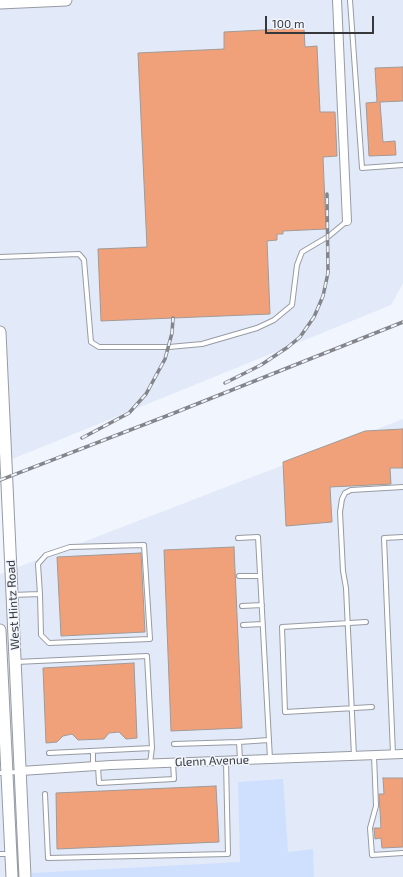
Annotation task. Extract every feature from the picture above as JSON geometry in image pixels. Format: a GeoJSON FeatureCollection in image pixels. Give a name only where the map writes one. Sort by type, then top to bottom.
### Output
{"type":"FeatureCollection","features":[{"type":"Feature","properties":{"kind":"main road"},"geometry":{"type":"LineString","coordinates":[[0,3],[66,0]]}},
{"type":"Feature","properties":{"kind":"main road","name":"West Hintz Road"},"geometry":{"type":"LineString","coordinates":[[0,332],[25,877]]}},
{"type":"Feature","properties":{"kind":"main road","name":"West Hintz Road"},"geometry":{"type":"LineString","coordinates":[[0,630],[6,854],[12,877]]}},
{"type":"Feature","properties":{"kind":"street"},"geometry":{"type":"LineString","coordinates":[[337,0],[347,221]]}},
{"type":"Feature","properties":{"kind":"street","name":"Glenn Avenue"},"geometry":{"type":"LineString","coordinates":[[21,771],[95,766],[403,754]]}},
{"type":"Feature","properties":{"kind":"lane"},"geometry":{"type":"LineString","coordinates":[[350,0],[362,168],[403,164]]}},
{"type":"Feature","properties":{"kind":"lane"},"geometry":{"type":"LineString","coordinates":[[0,257],[79,254],[84,260],[91,342],[99,346],[169,347],[195,344],[257,328],[274,320],[292,305],[297,265],[302,252],[329,236],[347,221]]}},
{"type":"Feature","properties":{"kind":"lane"},"geometry":{"type":"LineString","coordinates":[[354,756],[348,623],[340,512],[342,499],[345,493],[351,490],[403,487]]}},
{"type":"Feature","properties":{"kind":"lane"},"geometry":{"type":"LineString","coordinates":[[238,538],[258,537],[270,759]]}},
{"type":"Feature","properties":{"kind":"lane"},"geometry":{"type":"LineString","coordinates":[[394,754],[384,538],[403,537]]}},
{"type":"Feature","properties":{"kind":"lane"},"geometry":{"type":"LineString","coordinates":[[144,545],[150,639],[49,643],[41,634],[40,594],[38,564],[46,555],[70,547],[144,545]]}},
{"type":"Feature","properties":{"kind":"lane"},"geometry":{"type":"LineString","coordinates":[[239,576],[260,576]]}},
{"type":"Feature","properties":{"kind":"lane"},"geometry":{"type":"LineString","coordinates":[[12,596],[40,594]]}},
{"type":"Feature","properties":{"kind":"lane"},"geometry":{"type":"LineString","coordinates":[[242,606],[262,606]]}},
{"type":"Feature","properties":{"kind":"lane"},"geometry":{"type":"LineString","coordinates":[[366,622],[282,627],[285,712],[372,707]]}},
{"type":"Feature","properties":{"kind":"lane"},"geometry":{"type":"LineString","coordinates":[[243,625],[263,624]]}},
{"type":"Feature","properties":{"kind":"lane"},"geometry":{"type":"LineString","coordinates":[[16,662],[147,656],[152,748],[150,764]]}},
{"type":"Feature","properties":{"kind":"lane"},"geometry":{"type":"LineString","coordinates":[[174,744],[269,740]]}},
{"type":"Feature","properties":{"kind":"lane"},"geometry":{"type":"LineString","coordinates":[[239,742],[240,760]]}},
{"type":"Feature","properties":{"kind":"lane"},"geometry":{"type":"LineString","coordinates":[[49,753],[152,748]]}},
{"type":"Feature","properties":{"kind":"lane"},"geometry":{"type":"LineString","coordinates":[[93,751],[99,783],[174,779],[173,763]]}},
{"type":"Feature","properties":{"kind":"lane"},"geometry":{"type":"LineString","coordinates":[[374,755],[376,806],[370,828],[372,855],[403,853]]}},
{"type":"Feature","properties":{"kind":"lane"},"geometry":{"type":"LineString","coordinates":[[46,794],[48,858],[228,854],[226,761]]}},
{"type":"Feature","properties":{"kind":"lane"},"geometry":{"type":"LineString","coordinates":[[3,773],[21,771]]}},
{"type":"Feature","properties":{"kind":"shaded area"},"geometry":{"type":"Polygon","coordinates":[[[0,0],[403,0],[403,283],[391,305],[0,464],[0,0]]]}},
{"type":"Feature","properties":{"kind":"shaded area"},"geometry":{"type":"Polygon","coordinates":[[[403,419],[403,877],[0,877],[0,574],[403,419]]]}},
{"type":"Feature","properties":{"kind":"shaded area"},"geometry":{"type":"Polygon","coordinates":[[[283,779],[288,852],[313,849],[314,877],[32,877],[32,873],[240,862],[238,782],[283,779]]]}},
{"type":"Feature","properties":{"kind":"building"},"geometry":{"type":"Polygon","coordinates":[[[304,28],[305,47],[317,46],[320,112],[335,112],[337,156],[323,157],[326,229],[283,231],[283,234],[277,234],[277,240],[267,241],[270,314],[101,321],[98,249],[147,247],[138,53],[224,49],[224,32],[304,28]]]}},
{"type":"Feature","properties":{"kind":"building"},"geometry":{"type":"Polygon","coordinates":[[[403,67],[403,101],[380,102],[383,142],[395,141],[396,155],[369,156],[366,103],[377,102],[375,68],[403,67]]]}},
{"type":"Feature","properties":{"kind":"building"},"geometry":{"type":"Polygon","coordinates":[[[403,429],[403,468],[390,468],[391,484],[330,487],[332,522],[286,526],[283,462],[365,431],[403,429]]]}},
{"type":"Feature","properties":{"kind":"building"},"geometry":{"type":"Polygon","coordinates":[[[234,547],[242,728],[171,731],[164,550],[234,547]]]}},
{"type":"Feature","properties":{"kind":"building"},"geometry":{"type":"Polygon","coordinates":[[[141,553],[145,632],[61,636],[57,557],[141,553]]]}},
{"type":"Feature","properties":{"kind":"building"},"geometry":{"type":"Polygon","coordinates":[[[134,663],[137,738],[126,739],[119,732],[109,733],[104,739],[78,740],[72,734],[63,736],[57,742],[46,743],[43,668],[134,663]]]}},
{"type":"Feature","properties":{"kind":"building"},"geometry":{"type":"Polygon","coordinates":[[[383,778],[403,778],[403,847],[382,848],[381,838],[375,839],[374,828],[381,828],[379,794],[384,794],[383,778]]]}},
{"type":"Feature","properties":{"kind":"building"},"geometry":{"type":"Polygon","coordinates":[[[216,786],[219,842],[57,849],[56,793],[216,786]]]}},
{"type":"Feature","properties":{"kind":"railway"},"geometry":{"type":"LineString","coordinates":[[225,383],[261,365],[288,347],[300,337],[314,317],[323,296],[328,273],[327,194]]}},
{"type":"Feature","properties":{"kind":"railway"},"geometry":{"type":"LineString","coordinates":[[82,438],[129,413],[146,394],[165,359],[172,333],[173,318]]}},
{"type":"Feature","properties":{"kind":"railway"},"geometry":{"type":"LineString","coordinates":[[0,480],[403,322]]}}]}
